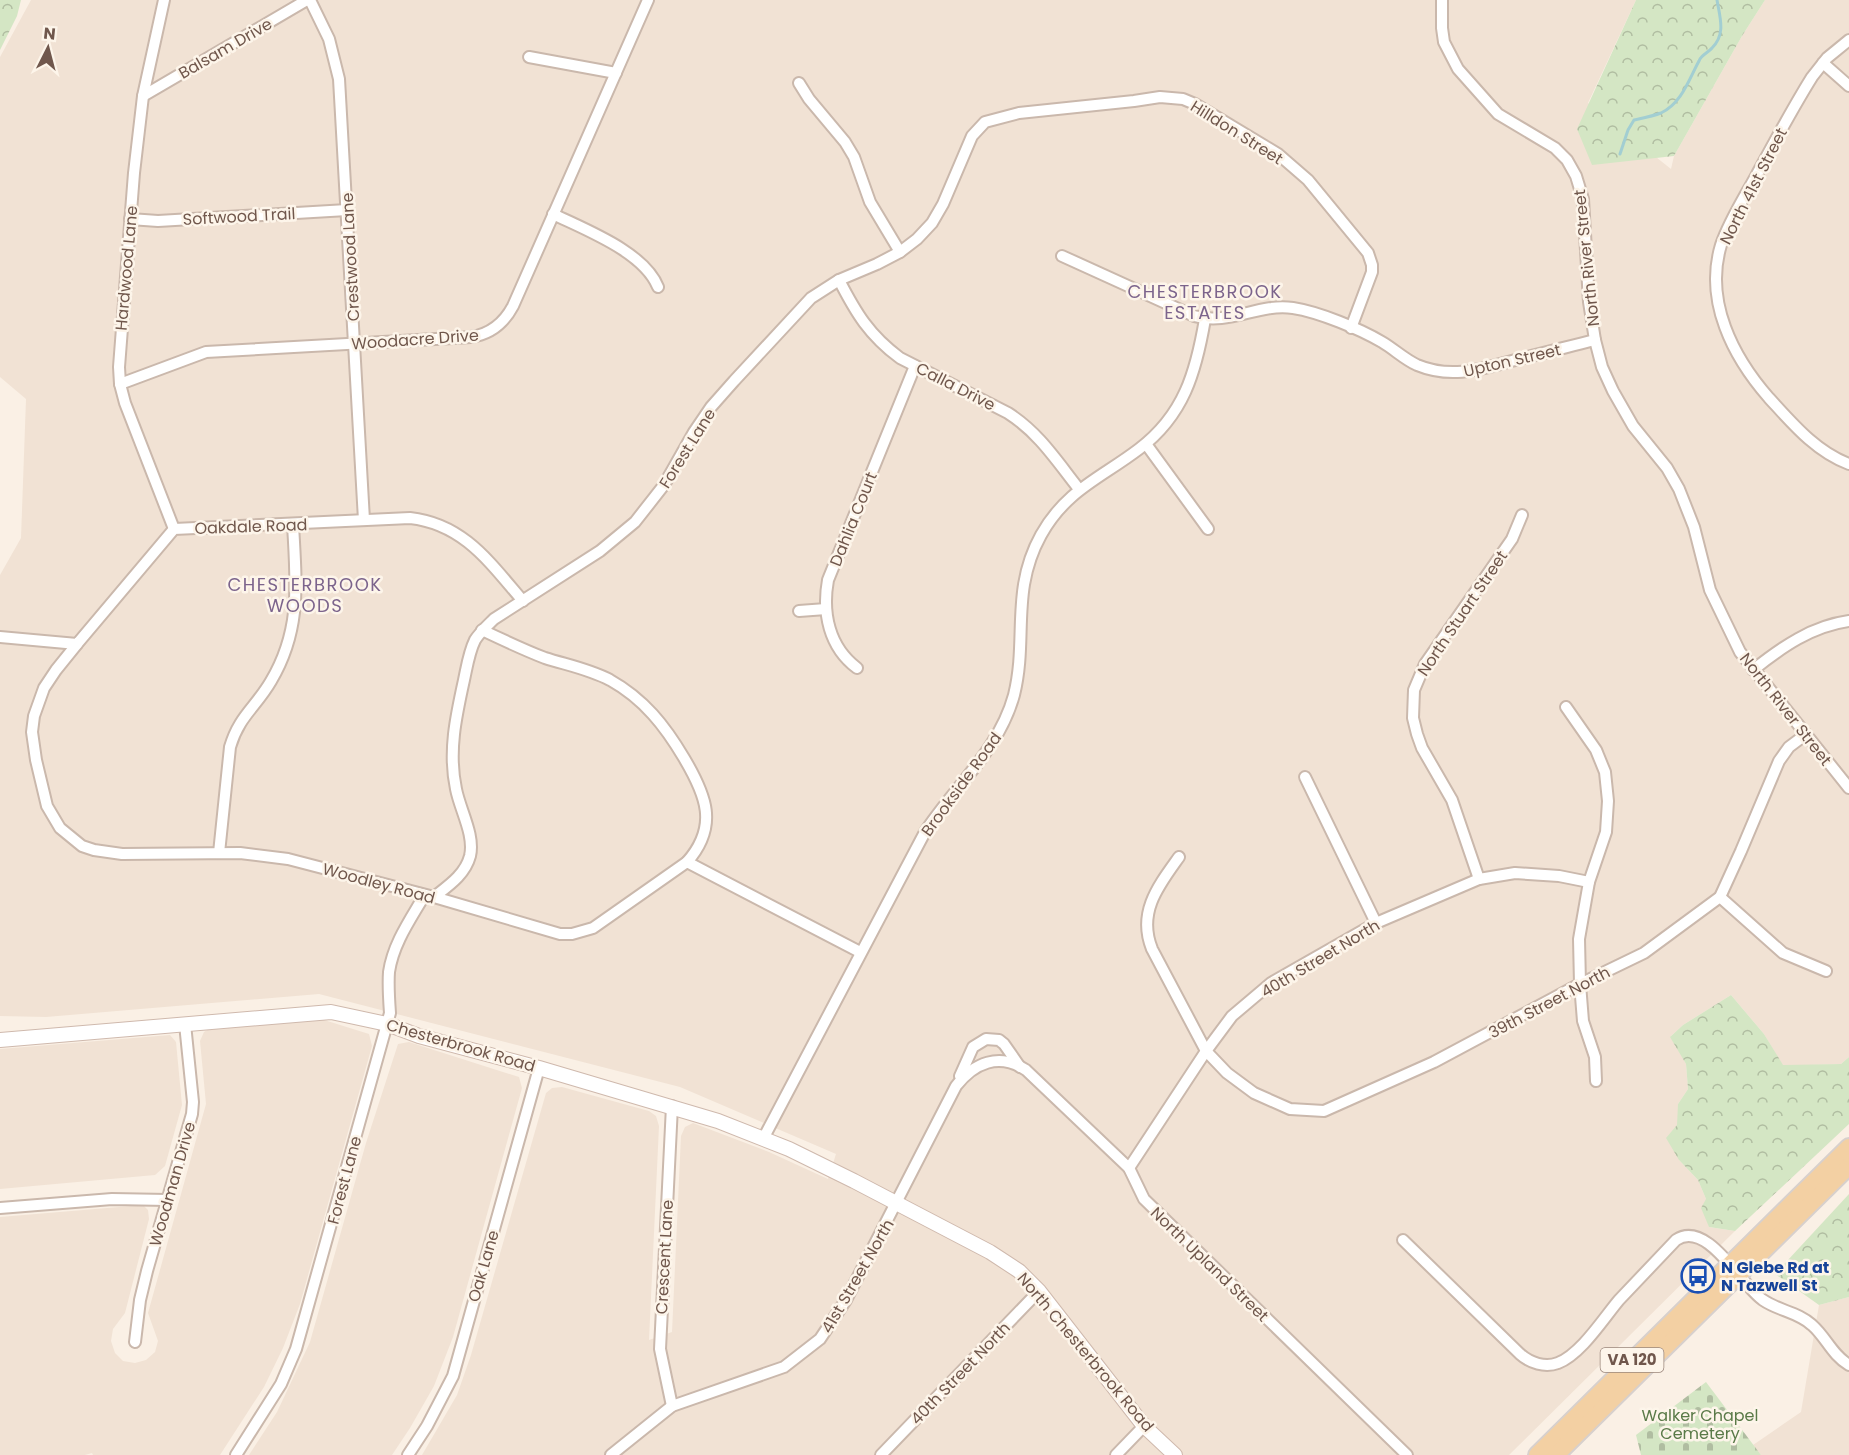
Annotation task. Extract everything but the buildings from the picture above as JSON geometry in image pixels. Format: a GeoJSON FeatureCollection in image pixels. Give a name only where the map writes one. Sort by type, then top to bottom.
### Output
{"type":"FeatureCollection","features":[{"type":"Feature","properties":{"kind":"main road","name":"VA 120"},"geometry":{"type":"LineString","coordinates":[[1556,1455],[1849,1148]]}},
{"type":"Feature","properties":{"kind":"main road","name":"VA 120"},"geometry":{"type":"LineString","coordinates":[[1536,1455],[1733,1270],[1849,1166]]}},
{"type":"Feature","properties":{"kind":"street","name":"Hardwood Lane"},"geometry":{"type":"LineString","coordinates":[[164,0],[143,96],[119,346],[120,384],[125,403],[174,529]]}},
{"type":"Feature","properties":{"kind":"street","name":"Balsam Drive"},"geometry":{"type":"LineString","coordinates":[[143,96],[308,0]]}},
{"type":"Feature","properties":{"kind":"street","name":"Crestwood Lane"},"geometry":{"type":"LineString","coordinates":[[308,0],[329,39],[337,64],[364,520]]}},
{"type":"Feature","properties":{"kind":"street","name":"Woodacre Drive"},"geometry":{"type":"LineString","coordinates":[[120,384],[206,352],[471,337],[496,328],[509,312],[648,0]]}},
{"type":"Feature","properties":{"kind":"street","name":"North River Street"},"geometry":{"type":"LineString","coordinates":[[1442,0],[1444,42],[1458,69],[1498,114],[1555,148],[1567,160],[1576,176],[1582,199],[1589,302],[1602,366],[1619,403],[1633,426],[1673,478],[1684,498],[1706,576],[1716,604],[1737,647],[1849,788]]}},
{"type":"Feature","properties":{"kind":"street","name":"North 41st Street"},"geometry":{"type":"LineString","coordinates":[[1849,40],[1823,63],[1802,94],[1730,224],[1722,244],[1716,274],[1721,316],[1738,356],[1766,394],[1804,434],[1826,453],[1849,464]]}},
{"type":"Feature","properties":{"kind":"street"},"geometry":{"type":"LineString","coordinates":[[529,57],[616,73]]}},
{"type":"Feature","properties":{"kind":"street"},"geometry":{"type":"LineString","coordinates":[[1823,63],[1849,86]]}},
{"type":"Feature","properties":{"kind":"street"},"geometry":{"type":"LineString","coordinates":[[799,82],[808,99],[845,142],[854,157],[870,202],[900,252]]}},
{"type":"Feature","properties":{"kind":"street","name":"Hilldon Street"},"geometry":{"type":"LineString","coordinates":[[1096,105],[1160,97],[1183,99],[1278,154],[1308,180],[1370,257],[1372,272],[1351,328]]}},
{"type":"Feature","properties":{"kind":"street","name":"Forest Lane"},"geometry":{"type":"LineString","coordinates":[[236,1455],[281,1384],[296,1349],[390,1014],[389,970],[393,953],[400,938],[429,896],[462,873],[470,855],[471,844],[456,789],[452,748],[454,726],[470,652],[482,630],[494,619],[600,551],[635,522],[664,485],[694,432],[734,381],[811,298],[839,280],[900,252],[917,239],[932,223],[943,204],[972,136],[985,122],[1019,113],[1096,105]]}},
{"type":"Feature","properties":{"kind":"street","name":"Softwood Trail"},"geometry":{"type":"LineString","coordinates":[[130,219],[158,221],[347,210]]}},
{"type":"Feature","properties":{"kind":"street"},"geometry":{"type":"LineString","coordinates":[[553,214],[598,236],[640,262],[651,273],[658,287]]}},
{"type":"Feature","properties":{"kind":"street","name":"Upton Street"},"geometry":{"type":"LineString","coordinates":[[1062,256],[1194,316],[1205,319],[1226,319],[1258,309],[1291,308],[1307,311],[1371,335],[1417,364],[1446,372],[1477,371],[1595,340]]}},
{"type":"Feature","properties":{"kind":"street","name":"Calla Drive"},"geometry":{"type":"LineString","coordinates":[[839,280],[861,321],[873,336],[900,358],[1008,412],[1023,423],[1049,449],[1079,489]]}},
{"type":"Feature","properties":{"kind":"street","name":"Brookside Road"},"geometry":{"type":"LineString","coordinates":[[763,1138],[925,832],[977,766],[998,734],[1007,715],[1017,675],[1021,594],[1032,554],[1052,518],[1079,489],[1146,444],[1174,414],[1193,377],[1205,319]]}},
{"type":"Feature","properties":{"kind":"street","name":"Dahlia Court"},"geometry":{"type":"LineString","coordinates":[[857,668],[842,654],[830,631],[826,609],[828,580],[915,366]]}},
{"type":"Feature","properties":{"kind":"street"},"geometry":{"type":"LineString","coordinates":[[1146,444],[1208,529]]}},
{"type":"Feature","properties":{"kind":"street","name":"North Stuart Street"},"geometry":{"type":"LineString","coordinates":[[1479,879],[1452,800],[1422,748],[1417,734],[1413,718],[1414,690],[1425,664],[1512,539],[1522,515]]}},
{"type":"Feature","properties":{"kind":"street","name":"Oakdale Road"},"geometry":{"type":"LineString","coordinates":[[77,644],[174,529],[410,518],[441,524],[468,542],[523,601]]}},
{"type":"Feature","properties":{"kind":"street"},"geometry":{"type":"LineString","coordinates":[[219,853],[230,747],[234,733],[278,669],[292,629],[296,588],[293,524]]}},
{"type":"Feature","properties":{"kind":"street"},"geometry":{"type":"LineString","coordinates":[[798,611],[826,609]]}},
{"type":"Feature","properties":{"kind":"street"},"geometry":{"type":"LineString","coordinates":[[1753,670],[1798,638],[1818,629],[1849,621]]}},
{"type":"Feature","properties":{"kind":"street"},"geometry":{"type":"LineString","coordinates":[[482,630],[524,650],[608,679],[641,702],[657,717],[669,734],[699,783],[705,801],[706,821],[701,842],[687,862],[860,952]]}},
{"type":"Feature","properties":{"kind":"street"},"geometry":{"type":"LineString","coordinates":[[0,637],[77,644]]}},
{"type":"Feature","properties":{"kind":"street","name":"Woodley Road"},"geometry":{"type":"LineString","coordinates":[[77,644],[44,688],[34,716],[32,732],[47,806],[53,818],[70,838],[94,850],[122,854],[264,855],[288,859],[429,896],[549,931],[572,934],[593,928],[687,862]]}},
{"type":"Feature","properties":{"kind":"street"},"geometry":{"type":"LineString","coordinates":[[1566,707],[1596,750],[1605,772],[1608,801],[1606,832],[1589,882],[1579,939],[1583,1021],[1595,1057],[1596,1081]]}},
{"type":"Feature","properties":{"kind":"street","name":"39th Street North"},"geometry":{"type":"LineString","coordinates":[[1179,857],[1154,892],[1147,917],[1147,930],[1152,948],[1206,1051],[1227,1073],[1254,1093],[1290,1109],[1324,1111],[1434,1062],[1580,984],[1644,953],[1720,897],[1779,760],[1789,747],[1805,735]]}},
{"type":"Feature","properties":{"kind":"street"},"geometry":{"type":"LineString","coordinates":[[1305,777],[1376,923]]}},
{"type":"Feature","properties":{"kind":"street","name":"40th Street North"},"geometry":{"type":"LineString","coordinates":[[1129,1168],[1206,1051],[1232,1016],[1271,983],[1376,923],[1479,879],[1515,873],[1559,876],[1589,882]]}},
{"type":"Feature","properties":{"kind":"street"},"geometry":{"type":"LineString","coordinates":[[1720,897],[1783,953],[1826,972]]}},
{"type":"Feature","properties":{"kind":"street","name":"Chesterbrook Road"},"geometry":{"type":"LineString","coordinates":[[0,1040],[316,1012],[349,1015],[672,1106],[763,1138],[897,1204]]}},
{"type":"Feature","properties":{"kind":"street","name":"Woodman Drive"},"geometry":{"type":"LineString","coordinates":[[135,1342],[143,1290],[192,1114],[193,1101],[185,1024]]}},
{"type":"Feature","properties":{"kind":"street","name":"North Upland Street"},"geometry":{"type":"LineString","coordinates":[[956,1086],[973,1047],[992,1038],[1004,1044],[1021,1067],[1129,1168],[1144,1200],[1407,1455]]}},
{"type":"Feature","properties":{"kind":"street"},"geometry":{"type":"LineString","coordinates":[[956,1086],[970,1071],[989,1062],[1010,1063],[1021,1067]]}},
{"type":"Feature","properties":{"kind":"street","name":"Oak Lane"},"geometry":{"type":"LineString","coordinates":[[408,1455],[427,1426],[453,1376],[539,1068]]}},
{"type":"Feature","properties":{"kind":"street","name":"41st Street North"},"geometry":{"type":"LineString","coordinates":[[611,1455],[672,1406],[784,1367],[820,1339],[846,1300],[956,1086]]}},
{"type":"Feature","properties":{"kind":"street","name":"Crescent Lane"},"geometry":{"type":"LineString","coordinates":[[672,1106],[660,1348],[672,1406]]}},
{"type":"Feature","properties":{"kind":"street"},"geometry":{"type":"LineString","coordinates":[[0,1208],[112,1199],[168,1200]]}},
{"type":"Feature","properties":{"kind":"street","name":"North Chesterbrook Road"},"geometry":{"type":"LineString","coordinates":[[897,1204],[990,1252],[1019,1271],[1040,1292],[1144,1426],[1175,1455]]}},
{"type":"Feature","properties":{"kind":"street"},"geometry":{"type":"LineString","coordinates":[[1403,1240],[1520,1354],[1529,1361],[1547,1365],[1560,1362],[1576,1350],[1680,1237],[1697,1236],[1711,1246],[1765,1302],[1807,1321],[1817,1329],[1834,1354],[1849,1365]]}},
{"type":"Feature","properties":{"kind":"street","name":"40th Street North"},"geometry":{"type":"LineString","coordinates":[[881,1455],[1040,1292]]}},
{"type":"Feature","properties":{"kind":"street"},"geometry":{"type":"LineString","coordinates":[[1116,1455],[1144,1426]]}},
{"type":"Feature","properties":{"kind":"shaded area"},"geometry":{"type":"Polygon","coordinates":[[[31,0],[1636,0],[1588,103],[1671,169],[1674,156],[1765,0],[1849,0],[1849,1057],[1841,1064],[1783,1066],[1764,1034],[1731,995],[1683,1025],[1671,1036],[1686,1064],[1688,1089],[1678,1104],[1679,1160],[1698,1180],[1706,1199],[1709,1227],[1735,1231],[1509,1455],[422,1455],[457,1395],[471,1355],[546,1093],[552,1088],[562,1087],[649,1111],[656,1116],[659,1126],[649,1340],[672,1332],[681,1136],[685,1127],[693,1123],[769,1152],[828,1179],[836,1154],[680,1087],[319,994],[46,1017],[0,1016],[0,575],[21,538],[26,399],[0,377],[0,57],[31,0]]]}},
{"type":"Feature","properties":{"kind":"shaded area"},"geometry":{"type":"Polygon","coordinates":[[[321,1019],[369,1034],[372,1046],[300,1304],[283,1348],[264,1387],[220,1455],[93,1455],[92,1453],[85,1455],[0,1455],[0,1217],[143,1205],[148,1210],[149,1219],[125,1313],[113,1329],[111,1341],[115,1353],[123,1361],[135,1363],[146,1360],[155,1352],[158,1341],[148,1313],[206,1104],[200,1041],[204,1032],[209,1029],[321,1019]]]}},
{"type":"Feature","properties":{"kind":"shaded area"},"geometry":{"type":"Polygon","coordinates":[[[170,1035],[176,1042],[182,1105],[165,1166],[155,1175],[0,1189],[0,1049],[170,1035]]]}},
{"type":"Feature","properties":{"kind":"shaded area"},"geometry":{"type":"Polygon","coordinates":[[[409,1042],[519,1077],[522,1088],[453,1337],[434,1386],[392,1455],[249,1455],[277,1412],[310,1342],[366,1143],[398,1044],[409,1042]]]}},
{"type":"Feature","properties":{"kind":"shaded area"},"geometry":{"type":"Polygon","coordinates":[[[1849,1297],[1849,1455],[1761,1455],[1753,1445],[1801,1412],[1819,1305],[1849,1297]]]}},
{"type":"Feature","properties":{"kind":"green space"},"geometry":{"type":"Polygon","coordinates":[[[0,0],[21,0],[17,16],[0,50],[0,0]]]}},
{"type":"Feature","properties":{"kind":"green space"},"geometry":{"type":"Polygon","coordinates":[[[1636,0],[1765,0],[1674,156],[1592,165],[1577,129],[1636,0]]]}},
{"type":"Feature","properties":{"kind":"green space"},"geometry":{"type":"Polygon","coordinates":[[[1731,995],[1764,1034],[1783,1065],[1841,1064],[1849,1057],[1849,1124],[1735,1231],[1709,1227],[1701,1208],[1706,1199],[1698,1180],[1679,1160],[1666,1138],[1677,1125],[1678,1104],[1688,1089],[1686,1064],[1670,1037],[1683,1025],[1731,995]]]}},
{"type":"Feature","properties":{"kind":"green space"},"geometry":{"type":"Polygon","coordinates":[[[1849,1194],[1849,1297],[1819,1305],[1775,1274],[1849,1194]]]}},
{"type":"Feature","properties":{"kind":"green space","name":"Walker Chapel Cemetery"},"geometry":{"type":"Polygon","coordinates":[[[1706,1382],[1761,1455],[1641,1455],[1636,1435],[1706,1382]]]}},
{"type":"Feature","properties":{"kind":"waterway"},"geometry":{"type":"LineString","coordinates":[[1620,154],[1634,120],[1668,109],[1680,97],[1700,59],[1716,43],[1721,31],[1717,0]]}},
{"type":"Feature","properties":{"kind":"place","name":"N Glebe Rd at N Tazwell St"},"geometry":{"type":"Point","coordinates":[1698,1276]}},
{"type":"Feature","properties":{"kind":"district","name":"CHESTERBROOK ESTATES"},"geometry":{"type":"Point","coordinates":[1205,302]}},
{"type":"Feature","properties":{"kind":"district","name":"CHESTERBROOK WOODS"},"geometry":{"type":"Point","coordinates":[305,595]}}]}
